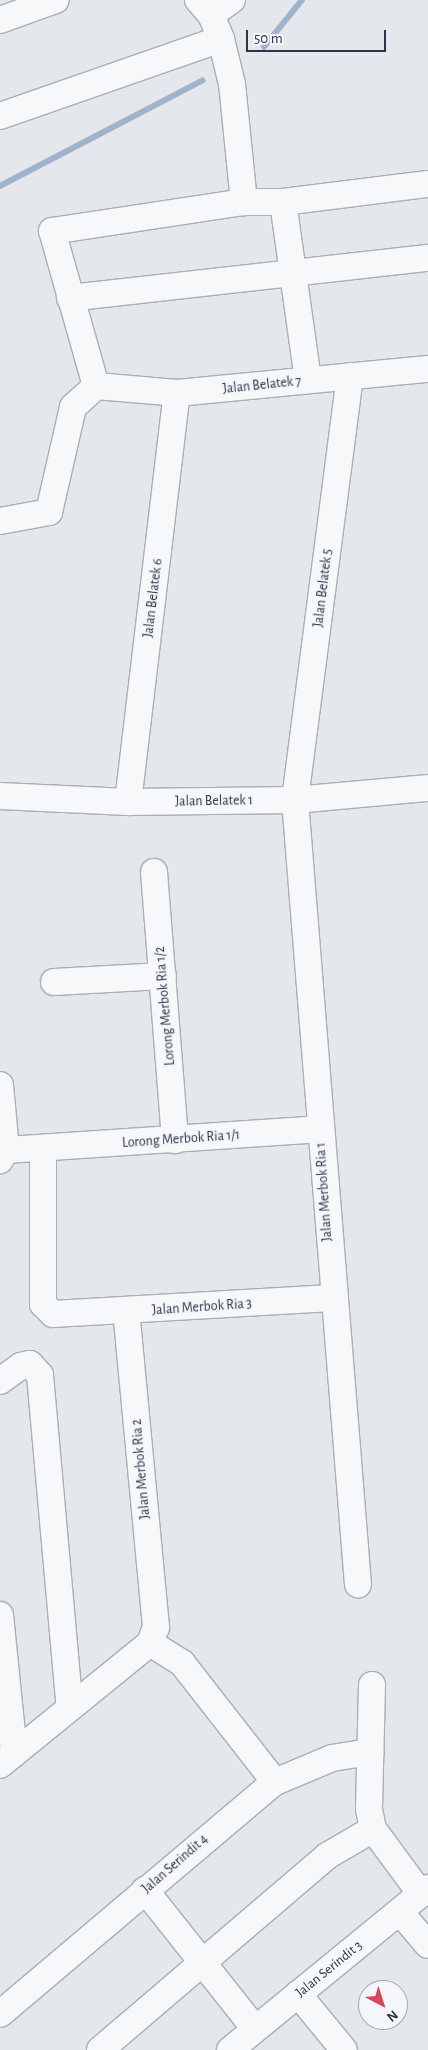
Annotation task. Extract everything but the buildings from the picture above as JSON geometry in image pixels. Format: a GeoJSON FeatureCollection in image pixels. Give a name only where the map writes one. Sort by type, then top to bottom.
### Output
{"type":"FeatureCollection","features":[{"type":"Feature","properties":{"kind":"street"},"geometry":{"type":"LineString","coordinates":[[0,20],[56,0]]}},
{"type":"Feature","properties":{"kind":"street"},"geometry":{"type":"LineString","coordinates":[[0,116],[215,14],[232,84],[244,202]]}},
{"type":"Feature","properties":{"kind":"street"},"geometry":{"type":"LineString","coordinates":[[0,521],[49,512],[73,407],[96,386],[52,231],[244,202],[283,202],[428,184]]}},
{"type":"Feature","properties":{"kind":"street"},"geometry":{"type":"LineString","coordinates":[[283,202],[290,270],[308,380]]}},
{"type":"Feature","properties":{"kind":"street"},"geometry":{"type":"LineString","coordinates":[[70,298],[290,270],[428,258]]}},
{"type":"Feature","properties":{"kind":"street","name":"Jalan Belatek 7"},"geometry":{"type":"LineString","coordinates":[[96,386],[177,394],[428,369]]}},
{"type":"Feature","properties":{"kind":"street","name":"Jalan Belatek 5"},"geometry":{"type":"LineString","coordinates":[[295,800],[350,376]]}},
{"type":"Feature","properties":{"kind":"street","name":"Jalan Belatek 6"},"geometry":{"type":"LineString","coordinates":[[128,802],[177,394]]}},
{"type":"Feature","properties":{"kind":"street","name":"Jalan Belatek 1"},"geometry":{"type":"LineString","coordinates":[[0,796],[128,802],[295,800],[428,788]]}},
{"type":"Feature","properties":{"kind":"street","name":"Jalan Merbok Ria 1"},"geometry":{"type":"LineString","coordinates":[[295,800],[332,1298],[358,1584]]}},
{"type":"Feature","properties":{"kind":"street","name":"Lorong Merbok Ria 1/2"},"geometry":{"type":"LineString","coordinates":[[154,872],[175,1140]]}},
{"type":"Feature","properties":{"kind":"street"},"geometry":{"type":"LineString","coordinates":[[54,982],[162,976]]}},
{"type":"Feature","properties":{"kind":"street"},"geometry":{"type":"LineString","coordinates":[[0,1085],[3,1155]]}},
{"type":"Feature","properties":{"kind":"street","name":"Lorong Merbok Ria 1/1"},"geometry":{"type":"LineString","coordinates":[[3,1155],[43,1148],[320,1130]]}},
{"type":"Feature","properties":{"kind":"street","name":"Jalan Merbok Ria 3"},"geometry":{"type":"LineString","coordinates":[[43,1148],[43,1304],[53,1314],[126,1312],[332,1298]]}},
{"type":"Feature","properties":{"kind":"street","name":"Jalan Merbok Ria 2"},"geometry":{"type":"LineString","coordinates":[[126,1312],[153,1635]]}},
{"type":"Feature","properties":{"kind":"street"},"geometry":{"type":"LineString","coordinates":[[0,1381],[21,1366],[30,1364],[40,1375],[70,1708]]}},
{"type":"Feature","properties":{"kind":"street"},"geometry":{"type":"LineString","coordinates":[[0,1615],[7,1759]]}},
{"type":"Feature","properties":{"kind":"street"},"geometry":{"type":"LineString","coordinates":[[7,1759],[70,1708],[153,1635],[182,1663],[275,1782]]}},
{"type":"Feature","properties":{"kind":"street"},"geometry":{"type":"LineString","coordinates":[[372,1685],[369,1809],[373,1829],[424,1891]]}},
{"type":"Feature","properties":{"kind":"street","name":"Jalan Serindit 4"},"geometry":{"type":"LineString","coordinates":[[0,2014],[275,1782],[332,1758],[371,1752]]}},
{"type":"Feature","properties":{"kind":"street"},"geometry":{"type":"LineString","coordinates":[[100,2050],[327,1856],[373,1829]]}},
{"type":"Feature","properties":{"kind":"street"},"geometry":{"type":"LineString","coordinates":[[145,1890],[256,2029]]}},
{"type":"Feature","properties":{"kind":"street","name":"Jalan Serindit 3"},"geometry":{"type":"LineString","coordinates":[[230,2050],[424,1891]]}},
{"type":"Feature","properties":{"kind":"street"},"geometry":{"type":"LineString","coordinates":[[400,1912],[428,1945]]}},
{"type":"Feature","properties":{"kind":"street"},"geometry":{"type":"LineString","coordinates":[[298,1994],[344,2050]]}},
{"type":"Feature","properties":{"kind":"waterway"},"geometry":{"type":"LineString","coordinates":[[264,47],[302,0]]}},
{"type":"Feature","properties":{"kind":"waterway"},"geometry":{"type":"LineString","coordinates":[[0,186],[202,81]]}}]}
